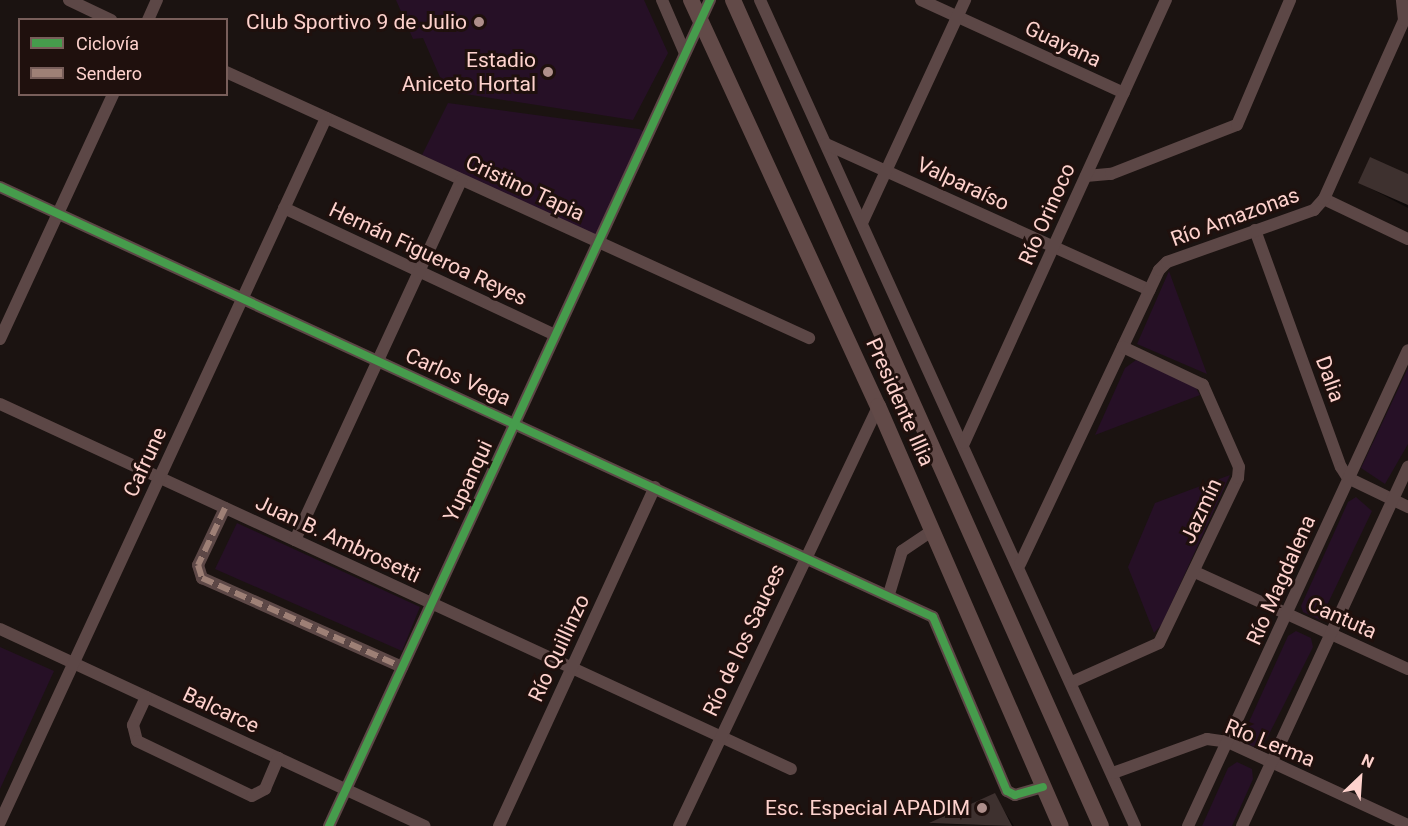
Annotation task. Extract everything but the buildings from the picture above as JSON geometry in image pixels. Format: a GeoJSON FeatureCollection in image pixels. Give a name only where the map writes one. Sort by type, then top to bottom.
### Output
{"type":"FeatureCollection","features":[{"type":"Feature","properties":{"kind":"main road","name":"Presidente Illia"},"geometry":{"type":"LineString","coordinates":[[691,0],[878,406],[1060,826]]}},
{"type":"Feature","properties":{"kind":"main road","name":"Presidente Illia"},"geometry":{"type":"LineString","coordinates":[[733,0],[1101,826]]}},
{"type":"Feature","properties":{"kind":"street"},"geometry":{"type":"LineString","coordinates":[[69,0],[107,18]]}},
{"type":"Feature","properties":{"kind":"street"},"geometry":{"type":"LineString","coordinates":[[149,18],[157,0]]}},
{"type":"Feature","properties":{"kind":"street"},"geometry":{"type":"LineString","coordinates":[[662,0],[684,51]]}},
{"type":"Feature","properties":{"kind":"street","name":"Yupanqui"},"geometry":{"type":"LineString","coordinates":[[329,826],[684,51],[710,0]]}},
{"type":"Feature","properties":{"kind":"street"},"geometry":{"type":"LineString","coordinates":[[760,0],[1020,564],[1135,826]]}},
{"type":"Feature","properties":{"kind":"street","name":"Guayana"},"geometry":{"type":"LineString","coordinates":[[921,0],[1124,93]]}},
{"type":"Feature","properties":{"kind":"street"},"geometry":{"type":"LineString","coordinates":[[862,223],[965,0]]}},
{"type":"Feature","properties":{"kind":"street","name":"Río Orinoco"},"geometry":{"type":"LineString","coordinates":[[963,443],[1166,0]]}},
{"type":"Feature","properties":{"kind":"street"},"geometry":{"type":"LineString","coordinates":[[1086,176],[1112,174],[1237,125],[1290,0]]}},
{"type":"Feature","properties":{"kind":"street","name":"Río Amazonas"},"geometry":{"type":"LineString","coordinates":[[1020,564],[1150,290],[1167,262],[1314,210],[1324,199],[1406,21],[1402,0]]}},
{"type":"Feature","properties":{"kind":"street","name":"Cristino Tapia"},"geometry":{"type":"LineString","coordinates":[[228,73],[809,338]]}},
{"type":"Feature","properties":{"kind":"street"},"geometry":{"type":"LineString","coordinates":[[0,339],[112,96]]}},
{"type":"Feature","properties":{"kind":"street","name":"Cafrune"},"geometry":{"type":"LineString","coordinates":[[0,822],[326,118]]}},
{"type":"Feature","properties":{"kind":"street","name":"Valparaíso"},"geometry":{"type":"LineString","coordinates":[[826,144],[1150,290]]}},
{"type":"Feature","properties":{"kind":"street"},"geometry":{"type":"LineString","coordinates":[[295,540],[461,180]]}},
{"type":"Feature","properties":{"kind":"street","name":"Carlos Vega"},"geometry":{"type":"LineString","coordinates":[[0,187],[889,594],[933,617],[1007,791],[1015,795],[1043,787]]}},
{"type":"Feature","properties":{"kind":"street"},"geometry":{"type":"LineString","coordinates":[[1324,199],[1408,239]]}},
{"type":"Feature","properties":{"kind":"street","name":"Hernán Figueroa Reyes"},"geometry":{"type":"LineString","coordinates":[[284,208],[555,335]]}},
{"type":"Feature","properties":{"kind":"street","name":"Dalia"},"geometry":{"type":"LineString","coordinates":[[1256,230],[1348,478]]}},
{"type":"Feature","properties":{"kind":"street","name":"Jazmín"},"geometry":{"type":"LineString","coordinates":[[1072,682],[1159,643],[1195,572],[1239,466],[1203,385],[1123,347]]}},
{"type":"Feature","properties":{"kind":"street","name":"Río Magdalena"},"geometry":{"type":"LineString","coordinates":[[1188,826],[1288,615],[1348,478],[1408,350]]}},
{"type":"Feature","properties":{"kind":"street","name":"Juan B. Ambrosetti"},"geometry":{"type":"LineString","coordinates":[[0,404],[791,769]]}},
{"type":"Feature","properties":{"kind":"street","name":"Río de los Sauces"},"geometry":{"type":"LineString","coordinates":[[678,826],[878,406]]}},
{"type":"Feature","properties":{"kind":"street"},"geometry":{"type":"LineString","coordinates":[[1242,826],[1408,466]]}},
{"type":"Feature","properties":{"kind":"street"},"geometry":{"type":"LineString","coordinates":[[1348,478],[1408,507]]}},
{"type":"Feature","properties":{"kind":"street","name":"Río Quillinzo"},"geometry":{"type":"LineString","coordinates":[[499,826],[655,487]]}},
{"type":"Feature","properties":{"kind":"street"},"geometry":{"type":"LineString","coordinates":[[225,508],[198,565],[202,578],[402,667]]}},
{"type":"Feature","properties":{"kind":"street"},"geometry":{"type":"LineString","coordinates":[[889,594],[902,551],[932,531]]}},
{"type":"Feature","properties":{"kind":"street","name":"Cantuta"},"geometry":{"type":"LineString","coordinates":[[1195,572],[1408,669]]}},
{"type":"Feature","properties":{"kind":"street","name":"Balcarce"},"geometry":{"type":"LineString","coordinates":[[0,629],[425,826]]}},
{"type":"Feature","properties":{"kind":"street"},"geometry":{"type":"LineString","coordinates":[[146,697],[133,725],[137,741],[252,796],[265,789],[278,758]]}},
{"type":"Feature","properties":{"kind":"street","name":"Río Lerma"},"geometry":{"type":"LineString","coordinates":[[1113,773],[1207,739],[1228,742],[1408,825]]}},
{"type":"Feature","properties":{"kind":"shaded area","name":"Estadio Aniceto Hortal"},"geometry":{"type":"Polygon","coordinates":[[[396,0],[644,0],[668,53],[633,120],[446,91],[423,38],[413,39],[396,0]]]}},
{"type":"Feature","properties":{"kind":"shaded area"},"geometry":{"type":"Polygon","coordinates":[[[448,103],[639,129],[645,132],[595,237],[422,155],[448,103]]]}},
{"type":"Feature","properties":{"kind":"shaded area"},"geometry":{"type":"Polygon","coordinates":[[[1169,271],[1174,285],[1207,374],[1137,344],[1169,271]]]}},
{"type":"Feature","properties":{"kind":"shaded area"},"geometry":{"type":"Polygon","coordinates":[[[1136,360],[1195,386],[1200,395],[1095,435],[1125,368],[1136,360]]]}},
{"type":"Feature","properties":{"kind":"shaded area"},"geometry":{"type":"Polygon","coordinates":[[[1408,368],[1408,444],[1385,484],[1361,468],[1408,368]]]}},
{"type":"Feature","properties":{"kind":"shaded area"},"geometry":{"type":"Polygon","coordinates":[[[1230,475],[1162,624],[1154,633],[1128,567],[1155,503],[1230,475]]]}},
{"type":"Feature","properties":{"kind":"shaded area"},"geometry":{"type":"Polygon","coordinates":[[[1356,497],[1372,511],[1320,620],[1303,612],[1301,606],[1348,502],[1356,497]]]}},
{"type":"Feature","properties":{"kind":"shaded area"},"geometry":{"type":"Polygon","coordinates":[[[237,523],[420,607],[402,651],[215,569],[237,523]]]}},
{"type":"Feature","properties":{"kind":"shaded area"},"geometry":{"type":"Polygon","coordinates":[[[1296,631],[1311,638],[1313,647],[1261,750],[1244,742],[1243,735],[1288,636],[1296,631]]]}},
{"type":"Feature","properties":{"kind":"shaded area"},"geometry":{"type":"Polygon","coordinates":[[[0,647],[54,671],[0,789],[0,647]]]}},
{"type":"Feature","properties":{"kind":"shaded area"},"geometry":{"type":"Polygon","coordinates":[[[1237,762],[1252,769],[1253,779],[1232,826],[1202,826],[1228,768],[1237,762]]]}},
{"type":"Feature","properties":{"kind":"marked path"},"geometry":{"type":"LineString","coordinates":[[225,508],[198,565],[202,578],[402,667]]}},
{"type":"Feature","properties":{"kind":"cycle path"},"geometry":{"type":"LineString","coordinates":[[329,826],[710,0]]}},
{"type":"Feature","properties":{"kind":"cycle path"},"geometry":{"type":"LineString","coordinates":[[0,187],[933,617],[1007,791],[1015,795],[1043,787]]}},
{"type":"Feature","properties":{"kind":"place","name":"Club Sportivo 9 de Julio"},"geometry":{"type":"Point","coordinates":[479,22]}},
{"type":"Feature","properties":{"kind":"place","name":"Estadio Aniceto Hortal"},"geometry":{"type":"Point","coordinates":[548,72]}},
{"type":"Feature","properties":{"kind":"place","name":"Esc. Especial APADIM"},"geometry":{"type":"Point","coordinates":[982,808]}}]}
